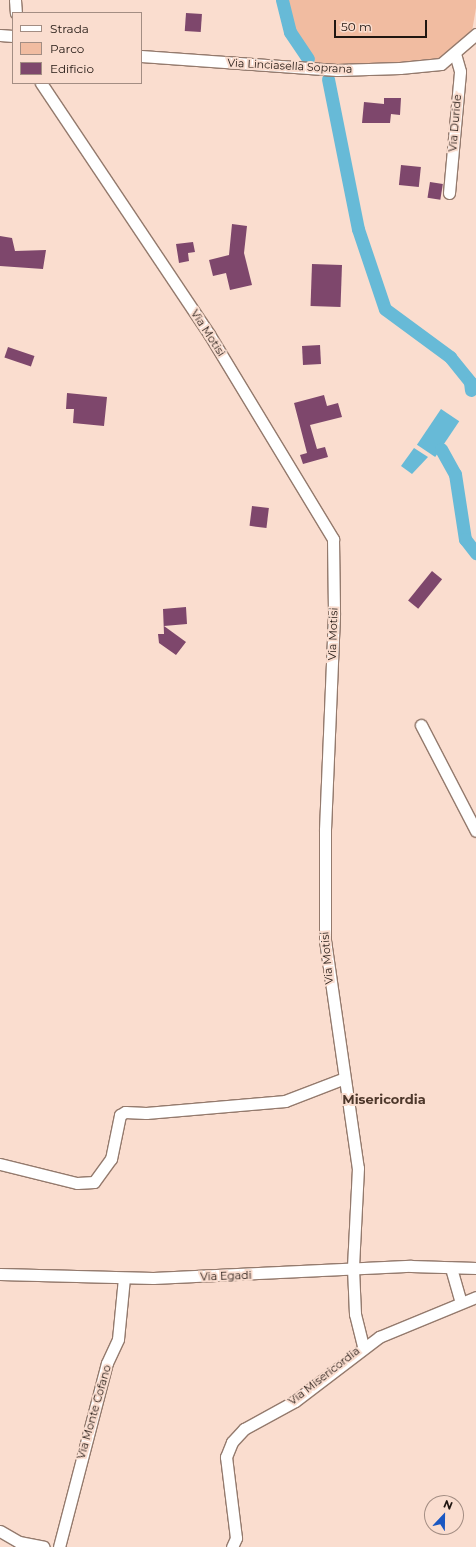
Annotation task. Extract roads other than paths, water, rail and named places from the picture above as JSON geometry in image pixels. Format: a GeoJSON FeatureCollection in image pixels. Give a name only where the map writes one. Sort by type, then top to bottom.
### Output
{"type":"FeatureCollection","features":[{"type":"Feature","properties":{"kind":"street"},"geometry":{"type":"LineString","coordinates":[[15,0],[16,12]]}},
{"type":"Feature","properties":{"kind":"street","name":"Via Linciasella Soprana"},"geometry":{"type":"LineString","coordinates":[[142,56],[337,70],[441,64],[455,54],[476,34]]}},
{"type":"Feature","properties":{"kind":"street"},"geometry":{"type":"LineString","coordinates":[[0,35],[12,36]]}},
{"type":"Feature","properties":{"kind":"street","name":"Via Duride"},"geometry":{"type":"LineString","coordinates":[[449,193],[460,71],[455,54]]}},
{"type":"Feature","properties":{"kind":"street","name":"Via Motisi"},"geometry":{"type":"LineString","coordinates":[[42,84],[209,334],[333,539],[334,615],[324,898],[330,986],[342,1079],[358,1168],[352,1268],[356,1314],[362,1347]]}},
{"type":"Feature","properties":{"kind":"street"},"geometry":{"type":"LineString","coordinates":[[421,725],[476,832]]}},
{"type":"Feature","properties":{"kind":"street"},"geometry":{"type":"LineString","coordinates":[[0,1164],[78,1183],[94,1182],[111,1159],[120,1115],[125,1112],[146,1113],[285,1101],[342,1079]]}},
{"type":"Feature","properties":{"kind":"street","name":"Via Egadi"},"geometry":{"type":"LineString","coordinates":[[0,1274],[124,1278],[252,1275],[352,1268],[476,1268]]}},
{"type":"Feature","properties":{"kind":"street"},"geometry":{"type":"LineString","coordinates":[[451,1268],[461,1302]]}},
{"type":"Feature","properties":{"kind":"street","name":"Via Monte Cofano"},"geometry":{"type":"LineString","coordinates":[[59,1547],[107,1363],[118,1339],[124,1278]]}},
{"type":"Feature","properties":{"kind":"street","name":"Via Misericordia"},"geometry":{"type":"LineString","coordinates":[[232,1547],[236,1538],[226,1457],[232,1442],[244,1429],[295,1401],[362,1347],[461,1302],[476,1297]]}},
{"type":"Feature","properties":{"kind":"street"},"geometry":{"type":"LineString","coordinates":[[0,1531],[19,1542],[44,1547]]}},
{"type":"Feature","properties":{"kind":"water"},"geometry":{"type":"Polygon","coordinates":[[[441,409],[459,421],[435,457],[417,445],[441,409]]]}},
{"type":"Feature","properties":{"kind":"water"},"geometry":{"type":"Polygon","coordinates":[[[414,448],[428,457],[412,474],[401,466],[414,448]]]}},
{"type":"Feature","properties":{"kind":"waterway"},"geometry":{"type":"LineString","coordinates":[[282,0],[290,32],[308,59]]}},
{"type":"Feature","properties":{"kind":"waterway"},"geometry":{"type":"LineString","coordinates":[[328,79],[358,229],[385,309],[450,357],[470,382],[471,390]]}},
{"type":"Feature","properties":{"kind":"waterway"},"geometry":{"type":"LineString","coordinates":[[441,449],[455,474],[465,539],[476,553]]}},
{"type":"Feature","properties":{"kind":"district","name":"Misericordia"},"geometry":{"type":"Point","coordinates":[384,1099]}}]}
